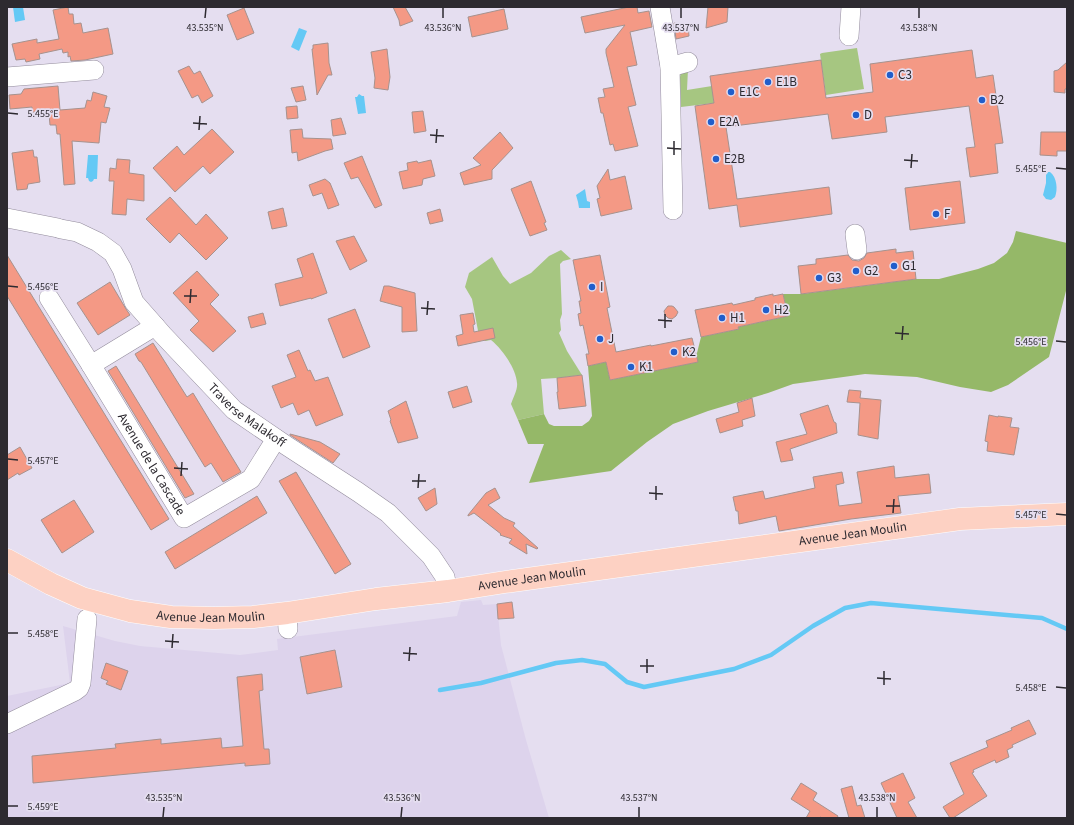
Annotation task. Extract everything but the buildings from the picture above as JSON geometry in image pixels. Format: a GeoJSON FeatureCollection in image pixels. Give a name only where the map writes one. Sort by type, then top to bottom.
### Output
{"type":"FeatureCollection","features":[{"type":"Feature","properties":{"kind":"main road","name":"Avenue Jean Moulin"},"geometry":{"type":"LineString","coordinates":[[7,560],[50,584],[82,598],[130,611],[171,617],[253,617],[288,621],[376,599],[448,591],[960,519],[1067,514]]}},
{"type":"Feature","properties":{"kind":"street"},"geometry":{"type":"LineString","coordinates":[[660,7],[679,65],[673,210]]}},
{"type":"Feature","properties":{"kind":"street"},"geometry":{"type":"LineString","coordinates":[[849,36],[851,8]]}},
{"type":"Feature","properties":{"kind":"street"},"geometry":{"type":"LineString","coordinates":[[7,77],[94,70]]}},
{"type":"Feature","properties":{"kind":"street","name":"Traverse Malakoff"},"geometry":{"type":"LineString","coordinates":[[7,218],[77,232],[98,242],[113,253],[122,269],[134,302],[234,410],[388,513],[431,556],[445,577],[448,591]]}},
{"type":"Feature","properties":{"kind":"street","name":"Avenue de la Cascade"},"geometry":{"type":"LineString","coordinates":[[49,298],[184,518],[251,479],[276,439]]}},
{"type":"Feature","properties":{"kind":"street"},"geometry":{"type":"LineString","coordinates":[[91,365],[155,326]]}},
{"type":"Feature","properties":{"kind":"street"},"geometry":{"type":"LineString","coordinates":[[7,724],[75,692],[79,688],[81,683],[87,619]]}},
{"type":"Feature","properties":{"kind":"shaded area"},"geometry":{"type":"Polygon","coordinates":[[[481,600],[483,605],[497,604],[501,645],[526,740],[549,818],[7,818],[7,696],[70,683],[63,626],[115,641],[140,646],[240,655],[278,650],[277,639],[457,616],[461,602],[481,600]]]}},
{"type":"Feature","properties":{"kind":"green space"},"geometry":{"type":"Polygon","coordinates":[[[857,48],[864,89],[826,95],[820,54],[857,48]]]}},
{"type":"Feature","properties":{"kind":"green space"},"geometry":{"type":"Polygon","coordinates":[[[688,69],[687,90],[712,86],[714,103],[681,107],[680,77],[681,72],[688,69]]]}},
{"type":"Feature","properties":{"kind":"green space"},"geometry":{"type":"Polygon","coordinates":[[[1016,231],[1067,243],[1067,287],[1049,357],[1008,385],[991,392],[960,387],[917,377],[865,374],[793,384],[708,411],[673,424],[647,442],[611,471],[529,483],[544,444],[528,444],[518,420],[544,414],[549,424],[554,426],[582,426],[589,421],[592,416],[588,366],[606,362],[610,380],[697,362],[696,357],[701,337],[788,316],[783,294],[802,294],[916,279],[939,279],[978,269],[994,263],[1007,253],[1013,242],[1016,231]]]}},
{"type":"Feature","properties":{"kind":"green space"},"geometry":{"type":"Polygon","coordinates":[[[561,250],[571,259],[563,261],[560,264],[562,314],[560,320],[561,330],[559,333],[567,351],[582,375],[541,379],[544,414],[518,420],[511,404],[517,385],[514,371],[508,359],[491,340],[485,341],[479,336],[472,299],[465,287],[469,273],[492,257],[503,276],[510,284],[531,273],[549,256],[561,250]]]}},
{"type":"Feature","properties":{"kind":"water"},"geometry":{"type":"Polygon","coordinates":[[[13,7],[23,7],[25,20],[15,22],[13,7]]]}},
{"type":"Feature","properties":{"kind":"water"},"geometry":{"type":"Polygon","coordinates":[[[299,28],[307,31],[299,51],[291,47],[299,28]]]}},
{"type":"Feature","properties":{"kind":"water"},"geometry":{"type":"Polygon","coordinates":[[[359,94],[364,96],[366,113],[358,114],[355,97],[359,94]]]}},
{"type":"Feature","properties":{"kind":"water"},"geometry":{"type":"Polygon","coordinates":[[[88,155],[98,155],[97,179],[94,179],[91,182],[88,178],[86,178],[88,155]]]}},
{"type":"Feature","properties":{"kind":"water"},"geometry":{"type":"Polygon","coordinates":[[[1050,172],[1054,177],[1057,187],[1055,197],[1051,200],[1046,199],[1043,195],[1046,175],[1050,172]]]}},
{"type":"Feature","properties":{"kind":"water"},"geometry":{"type":"Polygon","coordinates":[[[585,189],[587,201],[590,202],[590,208],[579,208],[576,195],[585,189]]]}},
{"type":"Feature","properties":{"kind":"waterway"},"geometry":{"type":"LineString","coordinates":[[440,690],[481,683],[556,663],[582,660],[605,664],[627,682],[644,687],[734,669],[771,655],[813,626],[845,608],[871,603],[1042,618],[1067,629]]}},
{"type":"Feature","properties":{"kind":"place","name":"C3"},"geometry":{"type":"Point","coordinates":[890,75]}},
{"type":"Feature","properties":{"kind":"place","name":"E1B"},"geometry":{"type":"Point","coordinates":[768,82]}},
{"type":"Feature","properties":{"kind":"place","name":"E1C"},"geometry":{"type":"Point","coordinates":[731,92]}},
{"type":"Feature","properties":{"kind":"place","name":"B2"},"geometry":{"type":"Point","coordinates":[982,100]}},
{"type":"Feature","properties":{"kind":"place","name":"D"},"geometry":{"type":"Point","coordinates":[856,115]}},
{"type":"Feature","properties":{"kind":"place","name":"E2A"},"geometry":{"type":"Point","coordinates":[711,122]}},
{"type":"Feature","properties":{"kind":"place","name":"E2B"},"geometry":{"type":"Point","coordinates":[716,159]}},
{"type":"Feature","properties":{"kind":"place","name":"F"},"geometry":{"type":"Point","coordinates":[936,214]}},
{"type":"Feature","properties":{"kind":"place","name":"G1"},"geometry":{"type":"Point","coordinates":[894,266]}},
{"type":"Feature","properties":{"kind":"place","name":"G2"},"geometry":{"type":"Point","coordinates":[856,271]}},
{"type":"Feature","properties":{"kind":"place","name":"G3"},"geometry":{"type":"Point","coordinates":[819,278]}},
{"type":"Feature","properties":{"kind":"place","name":"I"},"geometry":{"type":"Point","coordinates":[592,287]}},
{"type":"Feature","properties":{"kind":"place","name":"H2"},"geometry":{"type":"Point","coordinates":[766,310]}},
{"type":"Feature","properties":{"kind":"place","name":"H1"},"geometry":{"type":"Point","coordinates":[722,318]}},
{"type":"Feature","properties":{"kind":"place","name":"J"},"geometry":{"type":"Point","coordinates":[600,339]}},
{"type":"Feature","properties":{"kind":"place","name":"K2"},"geometry":{"type":"Point","coordinates":[674,352]}},
{"type":"Feature","properties":{"kind":"place","name":"K1"},"geometry":{"type":"Point","coordinates":[631,367]}}]}
